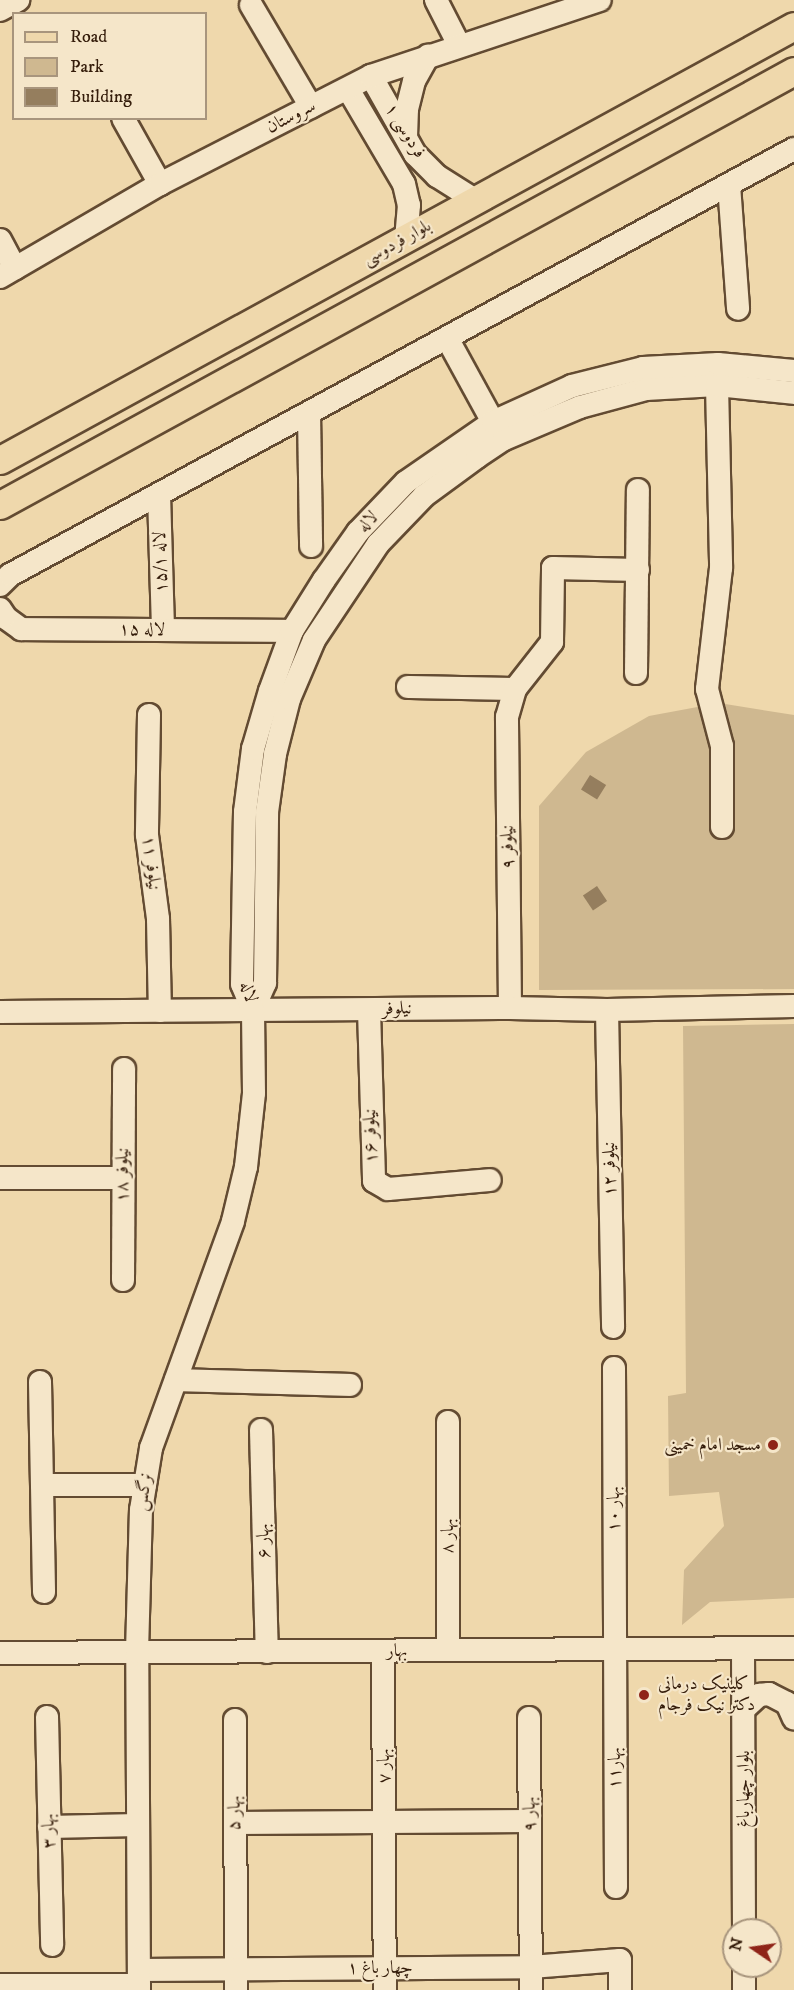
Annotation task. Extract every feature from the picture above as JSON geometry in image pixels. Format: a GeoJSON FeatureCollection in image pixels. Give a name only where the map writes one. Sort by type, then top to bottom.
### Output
{"type":"FeatureCollection","features":[{"type":"Feature","properties":{"kind":"main road","name":"بلوار فردوسی"},"geometry":{"type":"LineString","coordinates":[[0,460],[794,26]]}},
{"type":"Feature","properties":{"kind":"main road"},"geometry":{"type":"LineString","coordinates":[[0,505],[794,71]]}},
{"type":"Feature","properties":{"kind":"street"},"geometry":{"type":"LineString","coordinates":[[0,10],[18,0]]}},
{"type":"Feature","properties":{"kind":"street"},"geometry":{"type":"LineString","coordinates":[[436,0],[459,45]]}},
{"type":"Feature","properties":{"kind":"street","name":"سروستان"},"geometry":{"type":"LineString","coordinates":[[8,273],[160,184],[371,76],[600,0]]}},
{"type":"Feature","properties":{"kind":"street"},"geometry":{"type":"LineString","coordinates":[[251,5],[311,107]]}},
{"type":"Feature","properties":{"kind":"street"},"geometry":{"type":"LineString","coordinates":[[406,138],[407,109],[414,81],[428,56]]}},
{"type":"Feature","properties":{"kind":"street","name":"فردوسی ۱"},"geometry":{"type":"LineString","coordinates":[[371,76],[415,154],[437,176],[475,200]]}},
{"type":"Feature","properties":{"kind":"street","name":"فردوسی ۱"},"geometry":{"type":"LineString","coordinates":[[348,89],[404,184],[409,205],[406,238]]}},
{"type":"Feature","properties":{"kind":"street"},"geometry":{"type":"LineString","coordinates":[[124,120],[160,184]]}},
{"type":"Feature","properties":{"kind":"street"},"geometry":{"type":"LineString","coordinates":[[0,585],[10,575],[794,149]]}},
{"type":"Feature","properties":{"kind":"street"},"geometry":{"type":"LineString","coordinates":[[729,185],[738,309]]}},
{"type":"Feature","properties":{"kind":"street"},"geometry":{"type":"LineString","coordinates":[[0,240],[8,273]]}},
{"type":"Feature","properties":{"kind":"street"},"geometry":{"type":"LineString","coordinates":[[447,338],[493,422]]}},
{"type":"Feature","properties":{"kind":"street","name":"لاله"},"geometry":{"type":"LineString","coordinates":[[253,1010],[242,984],[245,813],[253,749],[270,691],[292,631],[358,532],[406,482],[493,422],[572,387],[643,368],[718,363],[794,371]]}},
{"type":"Feature","properties":{"kind":"street"},"geometry":{"type":"LineString","coordinates":[[717,385],[721,568],[707,689],[722,746],[722,827]]}},
{"type":"Feature","properties":{"kind":"street","name":"لاله"},"geometry":{"type":"LineString","coordinates":[[253,1010],[265,983],[267,813],[274,754],[287,707],[314,640],[378,544],[424,496],[504,439],[580,407],[646,389],[717,385],[794,393]]}},
{"type":"Feature","properties":{"kind":"street"},"geometry":{"type":"LineString","coordinates":[[309,413],[311,546]]}},
{"type":"Feature","properties":{"kind":"street"},"geometry":{"type":"LineString","coordinates":[[636,673],[638,490]]}},
{"type":"Feature","properties":{"kind":"street","name":"لاله ۱۵/۱"},"geometry":{"type":"LineString","coordinates":[[159,494],[163,630]]}},
{"type":"Feature","properties":{"kind":"street"},"geometry":{"type":"LineString","coordinates":[[408,687],[515,688],[552,642],[552,568],[638,570]]}},
{"type":"Feature","properties":{"kind":"street","name":"لاله ۱۵"},"geometry":{"type":"LineString","coordinates":[[0,609],[6,618],[21,629],[292,631]]}},
{"type":"Feature","properties":{"kind":"street","name":"نیلوفر ۹"},"geometry":{"type":"LineString","coordinates":[[510,1008],[507,717],[515,688]]}},
{"type":"Feature","properties":{"kind":"street","name":"نیلوفر ۱۱"},"geometry":{"type":"LineString","coordinates":[[149,715],[147,835],[158,919],[160,1011]]}},
{"type":"Feature","properties":{"kind":"street","name":"نیلوفر"},"geometry":{"type":"LineString","coordinates":[[0,1012],[510,1008],[607,1010],[794,1006]]}},
{"type":"Feature","properties":{"kind":"street","name":"نرگس"},"geometry":{"type":"LineString","coordinates":[[139,1982],[137,1652],[141,1510],[151,1449],[233,1221],[246,1167],[254,1093],[253,1010]]}},
{"type":"Feature","properties":{"kind":"street","name":"نیلوفر ۱۶"},"geometry":{"type":"LineString","coordinates":[[369,1010],[371,1163],[374,1180],[388,1189],[489,1180]]}},
{"type":"Feature","properties":{"kind":"street","name":"نیلوفر ۱۲"},"geometry":{"type":"LineString","coordinates":[[607,1010],[613,1327]]}},
{"type":"Feature","properties":{"kind":"street","name":"نیلوفر ۱۸"},"geometry":{"type":"LineString","coordinates":[[123,1069],[123,1280]]}},
{"type":"Feature","properties":{"kind":"street"},"geometry":{"type":"LineString","coordinates":[[0,1178],[123,1178]]}},
{"type":"Feature","properties":{"kind":"street","name":"بهار ۱۰"},"geometry":{"type":"LineString","coordinates":[[614,1368],[614,1649]]}},
{"type":"Feature","properties":{"kind":"street"},"geometry":{"type":"LineString","coordinates":[[176,1380],[350,1385]]}},
{"type":"Feature","properties":{"kind":"street"},"geometry":{"type":"LineString","coordinates":[[40,1382],[44,1592]]}},
{"type":"Feature","properties":{"kind":"street","name":"بهار ۸"},"geometry":{"type":"LineString","coordinates":[[448,1422],[448,1650]]}},
{"type":"Feature","properties":{"kind":"street","name":"بهار ۶"},"geometry":{"type":"LineString","coordinates":[[261,1430],[267,1652]]}},
{"type":"Feature","properties":{"kind":"street"},"geometry":{"type":"LineString","coordinates":[[42,1485],[145,1485]]}},
{"type":"Feature","properties":{"kind":"street","name":"بلوار چهارباغ"},"geometry":{"type":"LineString","coordinates":[[743,1648],[744,1918]]}},
{"type":"Feature","properties":{"kind":"street","name":"بهار"},"geometry":{"type":"LineString","coordinates":[[0,1653],[794,1648]]}},
{"type":"Feature","properties":{"kind":"street","name":"بهار۱۱"},"geometry":{"type":"LineString","coordinates":[[614,1649],[616,1887]]}},
{"type":"Feature","properties":{"kind":"street","name":"بهار ۷"},"geometry":{"type":"LineString","coordinates":[[383,1651],[385,1979]]}},
{"type":"Feature","properties":{"kind":"street"},"geometry":{"type":"LineString","coordinates":[[744,1709],[759,1695],[769,1694],[788,1703],[794,1719]]}},
{"type":"Feature","properties":{"kind":"street","name":"بهار ۳"},"geometry":{"type":"LineString","coordinates":[[47,1717],[52,1945]]}},
{"type":"Feature","properties":{"kind":"street","name":"بهار ۹"},"geometry":{"type":"LineString","coordinates":[[529,1718],[531,1990]]}},
{"type":"Feature","properties":{"kind":"street","name":"بهار ۵"},"geometry":{"type":"LineString","coordinates":[[235,1720],[236,1980]]}},
{"type":"Feature","properties":{"kind":"street"},"geometry":{"type":"LineString","coordinates":[[235,1823],[530,1821]]}},
{"type":"Feature","properties":{"kind":"street"},"geometry":{"type":"LineString","coordinates":[[49,1827],[138,1825]]}},
{"type":"Feature","properties":{"kind":"street","name":"چهار باغ ۱"},"geometry":{"type":"LineString","coordinates":[[0,1985],[385,1979],[620,1960],[620,1990]]}},
{"type":"Feature","properties":{"kind":"green space"},"geometry":{"type":"Polygon","coordinates":[[[719,703],[794,715],[794,989],[539,990],[539,806],[586,752],[649,716],[719,703]]]}},
{"type":"Feature","properties":{"kind":"green space"},"geometry":{"type":"Polygon","coordinates":[[[794,1024],[794,1598],[710,1602],[682,1625],[684,1570],[724,1526],[719,1492],[669,1496],[668,1396],[686,1393],[683,1026],[794,1024]]]}},
{"type":"Feature","properties":{"kind":"building"},"geometry":{"type":"Polygon","coordinates":[[[590,775],[606,785],[597,799],[581,789],[590,775]]]}},
{"type":"Feature","properties":{"kind":"building"},"geometry":{"type":"Polygon","coordinates":[[[597,886],[607,901],[593,910],[583,896],[597,886]]]}},
{"type":"Feature","properties":{"kind":"place","name":"مسجد امام خمینی"},"geometry":{"type":"Point","coordinates":[773,1445]}},
{"type":"Feature","properties":{"kind":"place","name":"کلینیک درمانی دکتر نیک فرجام"},"geometry":{"type":"Point","coordinates":[644,1695]}}]}
